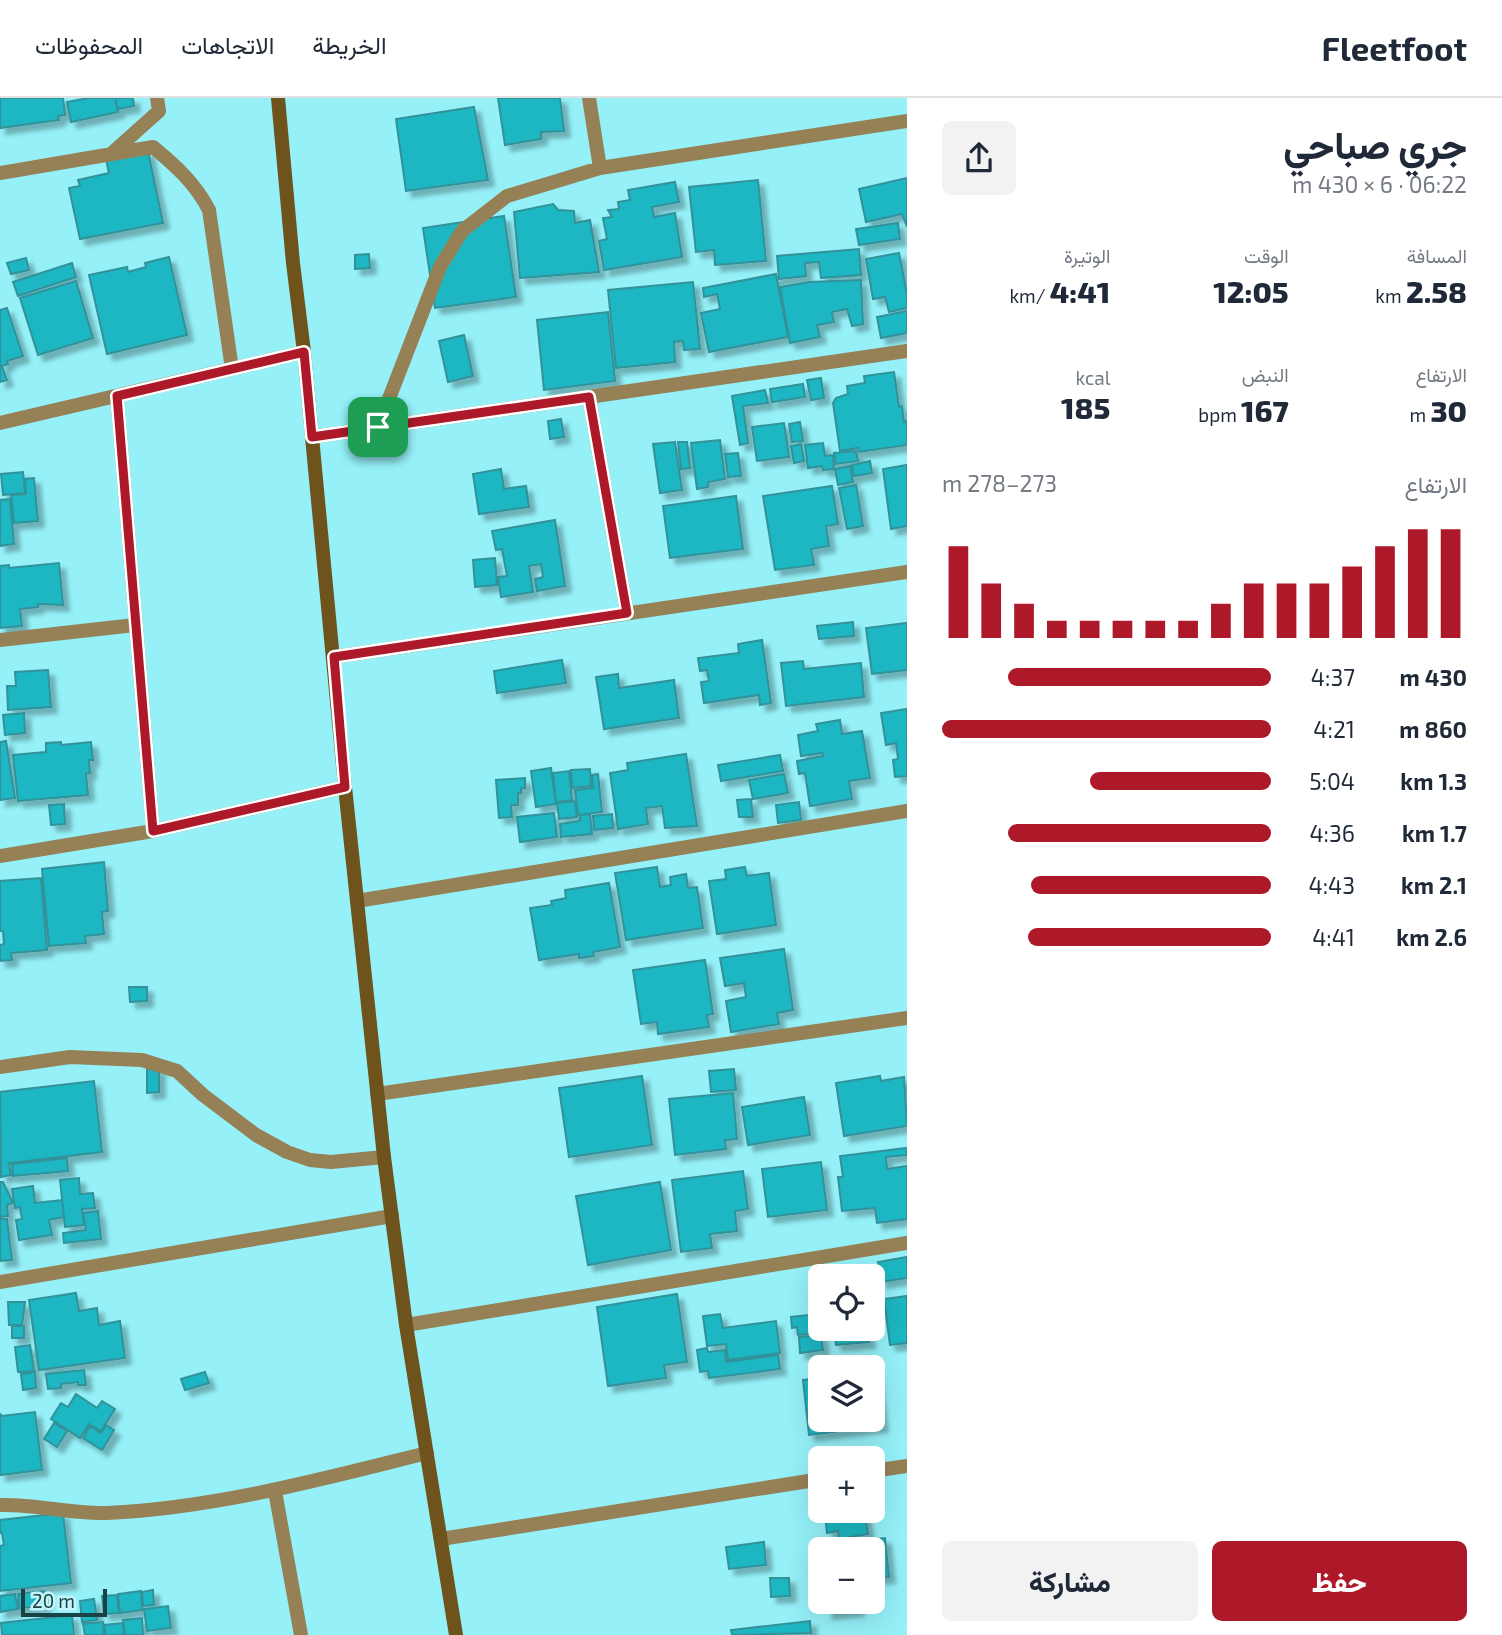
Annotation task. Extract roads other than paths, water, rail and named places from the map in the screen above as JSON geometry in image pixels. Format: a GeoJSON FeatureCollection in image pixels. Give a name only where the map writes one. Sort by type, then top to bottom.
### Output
{"type":"FeatureCollection","features":[{"type":"Feature","properties":{"kind":"street"},"geometry":{"type":"LineString","coordinates":[[110,155],[159,111],[157,98]]}},
{"type":"Feature","properties":{"kind":"street"},"geometry":{"type":"LineString","coordinates":[[278,98],[384,1157],[406,1325],[456,1635]]}},
{"type":"Feature","properties":{"kind":"street"},"geometry":{"type":"LineString","coordinates":[[589,98],[600,168]]}},
{"type":"Feature","properties":{"kind":"street"},"geometry":{"type":"LineString","coordinates":[[378,427],[440,267],[463,231],[507,196],[600,168],[907,121]]}},
{"type":"Feature","properties":{"kind":"street"},"geometry":{"type":"LineString","coordinates":[[0,173],[153,146],[185,173],[209,210],[232,369]]}},
{"type":"Feature","properties":{"kind":"street"},"geometry":{"type":"LineString","coordinates":[[312,437],[907,351]]}},
{"type":"Feature","properties":{"kind":"street"},"geometry":{"type":"LineString","coordinates":[[0,423],[304,352]]}},
{"type":"Feature","properties":{"kind":"street"},"geometry":{"type":"LineString","coordinates":[[117,396],[153,831]]}},
{"type":"Feature","properties":{"kind":"street"},"geometry":{"type":"LineString","coordinates":[[589,397],[627,613]]}},
{"type":"Feature","properties":{"kind":"street"},"geometry":{"type":"LineString","coordinates":[[334,657],[907,572]]}},
{"type":"Feature","properties":{"kind":"street"},"geometry":{"type":"LineString","coordinates":[[0,640],[135,625]]}},
{"type":"Feature","properties":{"kind":"street"},"geometry":{"type":"LineString","coordinates":[[0,856],[153,831],[345,787]]}},
{"type":"Feature","properties":{"kind":"street"},"geometry":{"type":"LineString","coordinates":[[357,901],[907,811]]}},
{"type":"Feature","properties":{"kind":"street"},"geometry":{"type":"LineString","coordinates":[[377,1094],[907,1018]]}},
{"type":"Feature","properties":{"kind":"street"},"geometry":{"type":"LineString","coordinates":[[0,1067],[70,1057],[142,1060],[177,1071],[256,1135],[287,1152],[310,1160],[331,1162],[384,1157]]}},
{"type":"Feature","properties":{"kind":"street"},"geometry":{"type":"LineString","coordinates":[[0,1282],[392,1216]]}},
{"type":"Feature","properties":{"kind":"street"},"geometry":{"type":"LineString","coordinates":[[406,1325],[907,1243]]}},
{"type":"Feature","properties":{"kind":"street"},"geometry":{"type":"LineString","coordinates":[[0,1505],[74,1513],[154,1509],[275,1491],[427,1453]]}},
{"type":"Feature","properties":{"kind":"street"},"geometry":{"type":"LineString","coordinates":[[885,1469],[907,1466]]}},
{"type":"Feature","properties":{"kind":"street"},"geometry":{"type":"LineString","coordinates":[[441,1539],[808,1481]]}},
{"type":"Feature","properties":{"kind":"street"},"geometry":{"type":"LineString","coordinates":[[275,1491],[301,1635]]}}]}
